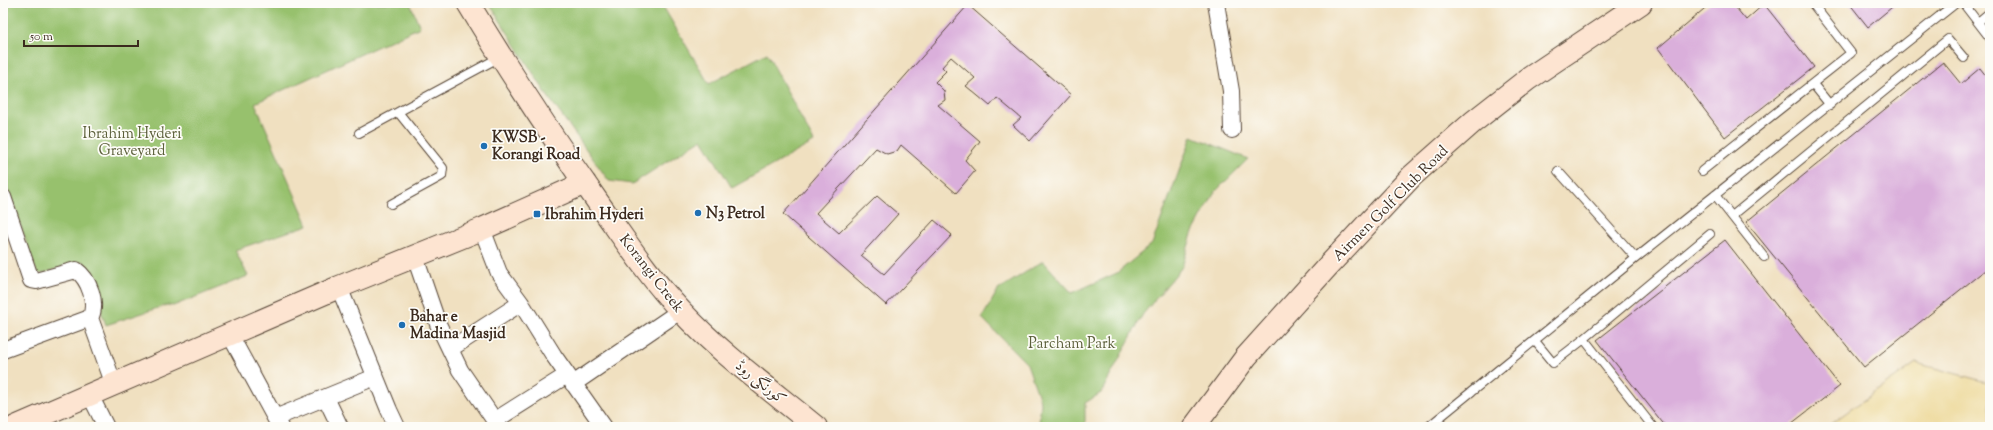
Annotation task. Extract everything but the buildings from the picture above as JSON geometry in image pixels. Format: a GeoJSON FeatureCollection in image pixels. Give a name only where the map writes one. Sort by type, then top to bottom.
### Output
{"type":"FeatureCollection","features":[{"type":"Feature","properties":{"kind":"street","name":"Korangi Creek"},"geometry":{"type":"LineString","coordinates":[[468,3],[500,57],[585,183],[638,258],[680,311],[726,355]]}},
{"type":"Feature","properties":{"kind":"street"},"geometry":{"type":"LineString","coordinates":[[1216,3],[1231,91],[1232,130]]}},
{"type":"Feature","properties":{"kind":"street","name":"Airmen Golf Club Road"},"geometry":{"type":"LineString","coordinates":[[1181,427],[1239,348],[1321,257],[1405,168],[1465,114],[1523,68],[1618,3]]}},
{"type":"Feature","properties":{"kind":"street","name":"Airmen Golf Club Road"},"geometry":{"type":"LineString","coordinates":[[1194,427],[1246,357],[1412,176],[1473,122],[1528,78],[1641,3]]}},
{"type":"Feature","properties":{"kind":"street"},"geometry":{"type":"LineString","coordinates":[[15,427],[339,287],[482,229],[585,183]]}},
{"type":"Feature","properties":{"kind":"street"},"geometry":{"type":"LineString","coordinates":[[3,197],[28,275],[31,280],[36,281],[76,270],[80,272],[86,280],[94,303],[93,312],[90,318],[3,350]]}},
{"type":"Feature","properties":{"kind":"street"},"geometry":{"type":"LineString","coordinates":[[482,229],[499,273],[521,303],[570,379],[604,427]]}},
{"type":"Feature","properties":{"kind":"street"},"geometry":{"type":"LineString","coordinates":[[414,257],[438,324],[460,370],[497,424],[680,311]]}},
{"type":"Feature","properties":{"kind":"street"},"geometry":{"type":"LineString","coordinates":[[339,287],[397,427]]}},
{"type":"Feature","properties":{"kind":"street"},"geometry":{"type":"LineString","coordinates":[[450,349],[521,303]]}},
{"type":"Feature","properties":{"kind":"street"},"geometry":{"type":"LineString","coordinates":[[90,318],[114,385]]}},
{"type":"Feature","properties":{"kind":"street"},"geometry":{"type":"LineString","coordinates":[[230,335],[277,423],[326,398],[376,377]]}},
{"type":"Feature","properties":{"kind":"street","name":"کورنگی روڈ"},"geometry":{"type":"LineString","coordinates":[[726,355],[756,392],[794,427]]}},
{"type":"Feature","properties":{"kind":"street","name":"کورنگی روڈ"},"geometry":{"type":"LineString","coordinates":[[726,355],[816,427]]}},
{"type":"Feature","properties":{"kind":"street"},"geometry":{"type":"LineString","coordinates":[[90,395],[106,427]]}},
{"type":"Feature","properties":{"kind":"street"},"geometry":{"type":"LineString","coordinates":[[326,398],[340,427]]}},
{"type":"Feature","properties":{"kind":"lane"},"geometry":{"type":"LineString","coordinates":[[1702,171],[1851,53],[1812,3]]}},
{"type":"Feature","properties":{"kind":"lane"},"geometry":{"type":"LineString","coordinates":[[1428,427],[1636,258],[1956,3]]}},
{"type":"Feature","properties":{"kind":"lane"},"geometry":{"type":"LineString","coordinates":[[1963,3],[1990,38]]}},
{"type":"Feature","properties":{"kind":"lane"},"geometry":{"type":"LineString","coordinates":[[1978,22],[1990,12]]}},
{"type":"Feature","properties":{"kind":"lane"},"geometry":{"type":"LineString","coordinates":[[1732,216],[1948,39],[1964,58]]}},
{"type":"Feature","properties":{"kind":"lane"},"geometry":{"type":"LineString","coordinates":[[359,133],[500,57]]}},
{"type":"Feature","properties":{"kind":"lane"},"geometry":{"type":"LineString","coordinates":[[1813,84],[1830,104]]}},
{"type":"Feature","properties":{"kind":"lane"},"geometry":{"type":"LineString","coordinates":[[391,204],[442,176],[443,168],[398,112]]}},
{"type":"Feature","properties":{"kind":"lane"},"geometry":{"type":"LineString","coordinates":[[1558,171],[1636,258]]}},
{"type":"Feature","properties":{"kind":"lane"},"geometry":{"type":"LineString","coordinates":[[1715,195],[1764,257]]}},
{"type":"Feature","properties":{"kind":"lane"},"geometry":{"type":"LineString","coordinates":[[1535,341],[1553,363],[1710,234]]}},
{"type":"Feature","properties":{"kind":"lane"},"geometry":{"type":"LineString","coordinates":[[1584,339],[1653,427]]}},
{"type":"Feature","properties":{"kind":"green space","name":"Ibrahim Hyderi Graveyard"},"geometry":{"type":"Polygon","coordinates":[[[3,3],[410,3],[420,27],[255,103],[308,225],[235,250],[248,276],[173,306],[167,305],[106,325],[83,261],[41,274],[37,273],[3,175],[3,3]]]}},
{"type":"Feature","properties":{"kind":"green space"},"geometry":{"type":"Polygon","coordinates":[[[489,3],[661,3],[709,84],[767,53],[814,142],[732,188],[702,139],[632,184],[609,181],[547,95],[489,3]]]}},
{"type":"Feature","properties":{"kind":"green space","name":"Parcham Park"},"geometry":{"type":"Polygon","coordinates":[[[1192,136],[1248,159],[1215,192],[1192,234],[1182,267],[1143,314],[1101,393],[1085,403],[1085,427],[1041,427],[1039,424],[1041,403],[1027,364],[982,318],[998,290],[1043,261],[1072,293],[1117,273],[1152,244],[1192,136]]]}},
{"type":"Feature","properties":{"kind":"sand"},"geometry":{"type":"Polygon","coordinates":[[[1916,363],[1990,383],[1990,427],[1826,427],[1916,363]]]}},
{"type":"Feature","properties":{"kind":"place","name":"KWSB - Korangi Road"},"geometry":{"type":"Point","coordinates":[484,146]}},
{"type":"Feature","properties":{"kind":"place","name":"N3 Petrol"},"geometry":{"type":"Point","coordinates":[698,213]}},
{"type":"Feature","properties":{"kind":"place","name":"Ibrahim Hyderi"},"geometry":{"type":"Point","coordinates":[537,214]}},
{"type":"Feature","properties":{"kind":"place","name":"Bahar e Madina Masjid"},"geometry":{"type":"Point","coordinates":[402,325]}}]}
